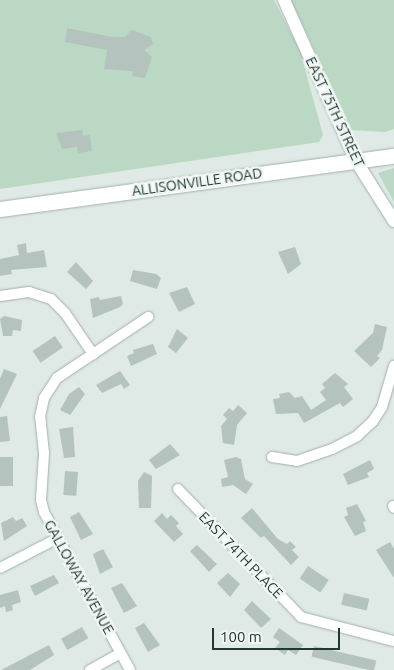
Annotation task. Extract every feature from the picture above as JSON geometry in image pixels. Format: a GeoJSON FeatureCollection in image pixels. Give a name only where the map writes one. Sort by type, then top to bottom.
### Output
{"type":"FeatureCollection","features":[{"type":"Feature","properties":{"kind":"main road","name":"ALLISONVILLE ROAD"},"geometry":{"type":"LineString","coordinates":[[0,209],[394,156]]}},
{"type":"Feature","properties":{"kind":"street","name":"EAST 75TH STREET"},"geometry":{"type":"LineString","coordinates":[[284,0],[356,161],[394,221]]}},
{"type":"Feature","properties":{"kind":"street"},"geometry":{"type":"LineString","coordinates":[[0,296],[29,292],[51,299],[66,313],[93,354]]}},
{"type":"Feature","properties":{"kind":"street","name":"GALLOWAY AVENUE"},"geometry":{"type":"LineString","coordinates":[[130,670],[44,512],[42,500],[44,453],[40,409],[47,391],[57,378],[148,317]]}},
{"type":"Feature","properties":{"kind":"street"},"geometry":{"type":"LineString","coordinates":[[272,457],[297,460],[332,449],[357,436],[373,421],[382,407],[394,366]]}},
{"type":"Feature","properties":{"kind":"street","name":"EAST 74TH PLACE"},"geometry":{"type":"LineString","coordinates":[[178,489],[301,617],[394,641]]}},
{"type":"Feature","properties":{"kind":"street"},"geometry":{"type":"LineString","coordinates":[[0,568],[58,538]]}},
{"type":"Feature","properties":{"kind":"street"},"geometry":{"type":"LineString","coordinates":[[90,670],[121,653]]}},
{"type":"Feature","properties":{"kind":"green space"},"geometry":{"type":"Polygon","coordinates":[[[0,0],[274,0],[300,51],[323,135],[319,142],[0,189],[0,0]]]}},
{"type":"Feature","properties":{"kind":"green space"},"geometry":{"type":"Polygon","coordinates":[[[291,0],[394,0],[394,129],[385,132],[352,130],[291,0]]]}},
{"type":"Feature","properties":{"kind":"green space"},"geometry":{"type":"Polygon","coordinates":[[[394,168],[394,202],[378,173],[394,168]]]}},
{"type":"Feature","properties":{"kind":"building"},"geometry":{"type":"Polygon","coordinates":[[[67,28],[112,37],[125,37],[131,30],[151,37],[153,44],[144,50],[152,57],[145,78],[132,76],[133,71],[104,69],[107,50],[65,42],[67,28]]]}},
{"type":"Feature","properties":{"kind":"building"},"geometry":{"type":"Polygon","coordinates":[[[82,130],[83,136],[90,135],[92,151],[78,153],[77,147],[62,149],[56,133],[82,130]]]}},
{"type":"Feature","properties":{"kind":"building"},"geometry":{"type":"Polygon","coordinates":[[[26,243],[27,253],[44,250],[47,267],[11,270],[12,274],[0,276],[0,259],[19,255],[17,245],[26,243]]]}},
{"type":"Feature","properties":{"kind":"building"},"geometry":{"type":"Polygon","coordinates":[[[295,247],[301,264],[288,274],[278,252],[295,247]]]}},
{"type":"Feature","properties":{"kind":"building"},"geometry":{"type":"Polygon","coordinates":[[[76,262],[93,281],[86,289],[67,272],[76,262]]]}},
{"type":"Feature","properties":{"kind":"building"},"geometry":{"type":"Polygon","coordinates":[[[133,270],[156,274],[161,278],[157,289],[130,281],[133,270]]]}},
{"type":"Feature","properties":{"kind":"building"},"geometry":{"type":"Polygon","coordinates":[[[187,287],[195,304],[179,312],[169,293],[187,287]]]}},
{"type":"Feature","properties":{"kind":"building"},"geometry":{"type":"Polygon","coordinates":[[[121,296],[123,304],[120,307],[93,318],[90,299],[99,297],[100,300],[121,296]]]}},
{"type":"Feature","properties":{"kind":"building"},"geometry":{"type":"Polygon","coordinates":[[[4,316],[22,320],[21,331],[13,330],[12,336],[3,336],[0,319],[4,316]]]}},
{"type":"Feature","properties":{"kind":"building"},"geometry":{"type":"Polygon","coordinates":[[[375,324],[387,327],[382,350],[377,356],[380,358],[371,367],[354,351],[373,333],[375,324]]]}},
{"type":"Feature","properties":{"kind":"building"},"geometry":{"type":"Polygon","coordinates":[[[177,329],[188,338],[176,353],[168,347],[177,329]]]}},
{"type":"Feature","properties":{"kind":"building"},"geometry":{"type":"Polygon","coordinates":[[[55,336],[63,348],[40,363],[33,351],[55,336]]]}},
{"type":"Feature","properties":{"kind":"building"},"geometry":{"type":"Polygon","coordinates":[[[153,344],[157,354],[131,366],[127,356],[134,353],[133,350],[153,344]]]}},
{"type":"Feature","properties":{"kind":"building"},"geometry":{"type":"Polygon","coordinates":[[[4,369],[17,374],[0,409],[0,379],[4,369]]]}},
{"type":"Feature","properties":{"kind":"building"},"geometry":{"type":"Polygon","coordinates":[[[120,371],[130,385],[124,389],[121,384],[102,393],[96,385],[120,371]]]}},
{"type":"Feature","properties":{"kind":"building"},"geometry":{"type":"Polygon","coordinates":[[[335,373],[348,384],[344,387],[353,399],[343,407],[340,403],[304,423],[298,413],[276,414],[273,399],[280,398],[279,394],[289,392],[295,398],[302,396],[311,410],[326,400],[320,392],[325,388],[322,384],[335,373]]]}},
{"type":"Feature","properties":{"kind":"building"},"geometry":{"type":"Polygon","coordinates":[[[79,387],[85,394],[70,415],[60,410],[69,394],[79,387]]]}},
{"type":"Feature","properties":{"kind":"building"},"geometry":{"type":"Polygon","coordinates":[[[238,405],[247,413],[237,425],[234,445],[223,443],[221,426],[227,419],[223,415],[229,408],[233,411],[238,405]]]}},
{"type":"Feature","properties":{"kind":"building"},"geometry":{"type":"Polygon","coordinates":[[[7,416],[10,441],[0,442],[0,417],[7,416]]]}},
{"type":"Feature","properties":{"kind":"building"},"geometry":{"type":"Polygon","coordinates":[[[73,427],[75,457],[64,458],[59,429],[73,427]]]}},
{"type":"Feature","properties":{"kind":"building"},"geometry":{"type":"Polygon","coordinates":[[[170,444],[180,455],[156,469],[149,460],[170,444]]]}},
{"type":"Feature","properties":{"kind":"building"},"geometry":{"type":"Polygon","coordinates":[[[0,457],[13,457],[13,486],[0,486],[0,457]]]}},
{"type":"Feature","properties":{"kind":"building"},"geometry":{"type":"Polygon","coordinates":[[[236,457],[241,459],[245,479],[253,484],[246,494],[233,485],[222,487],[221,479],[228,477],[224,460],[236,457]]]}},
{"type":"Feature","properties":{"kind":"building"},"geometry":{"type":"Polygon","coordinates":[[[370,460],[374,469],[367,473],[369,477],[348,485],[343,474],[370,460]]]}},
{"type":"Feature","properties":{"kind":"building"},"geometry":{"type":"Polygon","coordinates":[[[65,471],[78,472],[76,496],[63,495],[65,471]]]}},
{"type":"Feature","properties":{"kind":"building"},"geometry":{"type":"Polygon","coordinates":[[[144,472],[152,476],[151,508],[139,508],[138,481],[144,472]]]}},
{"type":"Feature","properties":{"kind":"building"},"geometry":{"type":"Polygon","coordinates":[[[357,504],[366,521],[363,522],[366,531],[355,536],[344,517],[348,515],[346,508],[357,504]]]}},
{"type":"Feature","properties":{"kind":"building"},"geometry":{"type":"Polygon","coordinates":[[[252,508],[278,539],[287,544],[290,541],[296,547],[292,550],[299,557],[291,565],[264,536],[261,538],[241,518],[252,508]]]}},
{"type":"Feature","properties":{"kind":"building"},"geometry":{"type":"Polygon","coordinates":[[[79,512],[93,534],[81,540],[70,517],[79,512]]]}},
{"type":"Feature","properties":{"kind":"building"},"geometry":{"type":"Polygon","coordinates":[[[162,513],[167,519],[171,515],[179,523],[176,526],[183,534],[174,542],[154,521],[162,513]]]}},
{"type":"Feature","properties":{"kind":"building"},"geometry":{"type":"Polygon","coordinates":[[[13,517],[16,521],[22,518],[27,526],[4,541],[1,523],[13,517]]]}},
{"type":"Feature","properties":{"kind":"building"},"geometry":{"type":"Polygon","coordinates":[[[390,542],[394,549],[394,578],[376,550],[390,542]]]}},
{"type":"Feature","properties":{"kind":"building"},"geometry":{"type":"Polygon","coordinates":[[[197,545],[217,564],[209,572],[190,551],[197,545]]]}},
{"type":"Feature","properties":{"kind":"building"},"geometry":{"type":"Polygon","coordinates":[[[103,549],[113,567],[100,574],[93,554],[103,549]]]}},
{"type":"Feature","properties":{"kind":"building"},"geometry":{"type":"Polygon","coordinates":[[[308,566],[329,580],[320,592],[300,578],[308,566]]]}},
{"type":"Feature","properties":{"kind":"building"},"geometry":{"type":"Polygon","coordinates":[[[228,573],[240,584],[230,597],[217,583],[228,573]]]}},
{"type":"Feature","properties":{"kind":"building"},"geometry":{"type":"Polygon","coordinates":[[[54,575],[59,583],[35,596],[30,586],[54,575]]]}},
{"type":"Feature","properties":{"kind":"building"},"geometry":{"type":"Polygon","coordinates":[[[122,583],[137,606],[124,613],[111,588],[122,583]]]}},
{"type":"Feature","properties":{"kind":"building"},"geometry":{"type":"Polygon","coordinates":[[[18,590],[21,602],[12,605],[13,610],[6,612],[5,606],[0,608],[0,595],[18,590]]]}},
{"type":"Feature","properties":{"kind":"building"},"geometry":{"type":"Polygon","coordinates":[[[344,593],[369,599],[367,611],[341,605],[344,593]]]}},
{"type":"Feature","properties":{"kind":"building"},"geometry":{"type":"Polygon","coordinates":[[[252,601],[271,619],[261,628],[244,610],[252,601]]]}},
{"type":"Feature","properties":{"kind":"building"},"geometry":{"type":"Polygon","coordinates":[[[144,623],[160,645],[148,652],[135,628],[144,623]]]}},
{"type":"Feature","properties":{"kind":"building"},"geometry":{"type":"Polygon","coordinates":[[[82,627],[88,638],[67,650],[61,639],[82,627]]]}},
{"type":"Feature","properties":{"kind":"building"},"geometry":{"type":"Polygon","coordinates":[[[279,628],[303,645],[296,655],[288,650],[285,655],[275,648],[280,642],[273,637],[279,628]]]}},
{"type":"Feature","properties":{"kind":"building"},"geometry":{"type":"Polygon","coordinates":[[[49,645],[54,655],[30,670],[1,670],[49,645]]]}},
{"type":"Feature","properties":{"kind":"building"},"geometry":{"type":"Polygon","coordinates":[[[314,646],[376,660],[374,670],[369,670],[312,657],[314,646]]]}}]}
